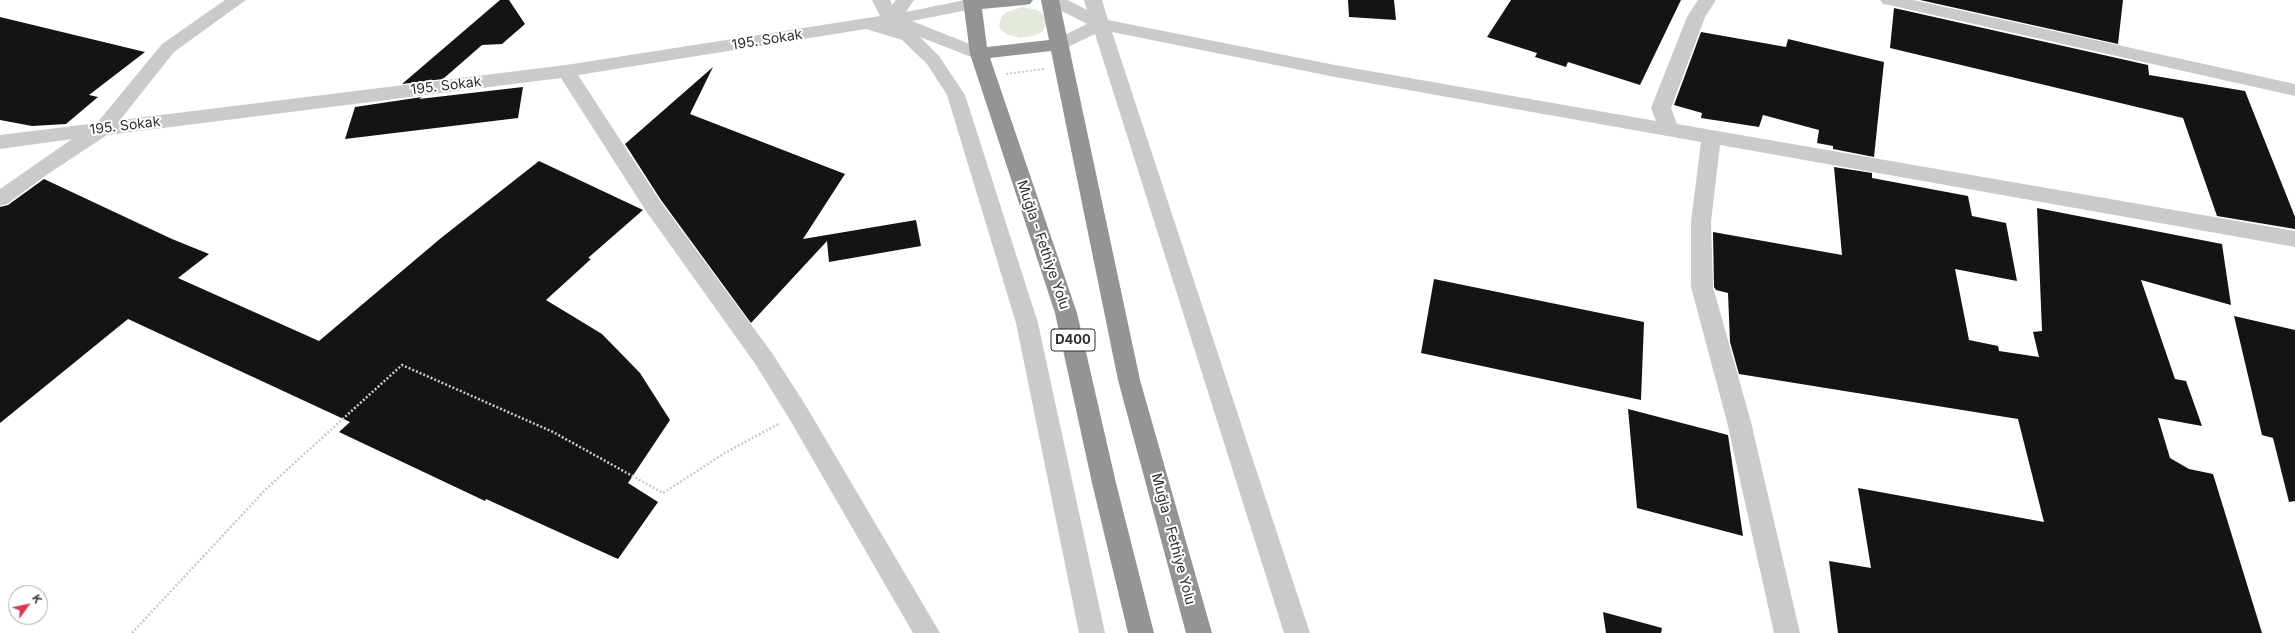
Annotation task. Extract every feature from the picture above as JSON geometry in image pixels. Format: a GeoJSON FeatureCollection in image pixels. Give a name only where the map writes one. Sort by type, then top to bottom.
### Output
{"type":"FeatureCollection","features":[{"type":"Feature","properties":{"kind":"highway"},"geometry":{"type":"LineString","coordinates":[[972,2],[1024,0]]}},
{"type":"Feature","properties":{"kind":"highway","name":"Muğla - Fethiye Yolu"},"geometry":{"type":"LineString","coordinates":[[1050,0],[1065,66],[1129,380],[1199,633]]}},
{"type":"Feature","properties":{"kind":"highway","name":"Muğla - Fethiye Yolu"},"geometry":{"type":"LineString","coordinates":[[972,2],[979,54],[1066,313],[1104,483],[1141,633]]}},
{"type":"Feature","properties":{"kind":"highway"},"geometry":{"type":"LineString","coordinates":[[979,54],[1060,44]]}},
{"type":"Feature","properties":{"kind":"street"},"geometry":{"type":"LineString","coordinates":[[0,198],[104,128],[168,48],[237,0]]}},
{"type":"Feature","properties":{"kind":"street"},"geometry":{"type":"LineString","coordinates":[[881,0],[891,20],[979,54]]}},
{"type":"Feature","properties":{"kind":"street"},"geometry":{"type":"LineString","coordinates":[[891,20],[905,0]]}},
{"type":"Feature","properties":{"kind":"street"},"geometry":{"type":"LineString","coordinates":[[1054,0],[1101,24],[1335,71],[2295,239]]}},
{"type":"Feature","properties":{"kind":"street"},"geometry":{"type":"LineString","coordinates":[[1093,0],[1297,633]]}},
{"type":"Feature","properties":{"kind":"street"},"geometry":{"type":"LineString","coordinates":[[1668,129],[1661,108],[1696,17],[1708,0]]}},
{"type":"Feature","properties":{"kind":"street"},"geometry":{"type":"LineString","coordinates":[[1889,0],[2295,90]]}},
{"type":"Feature","properties":{"kind":"street","name":"195. Sokak"},"geometry":{"type":"LineString","coordinates":[[0,142],[566,71],[868,24],[972,2]]}},
{"type":"Feature","properties":{"kind":"street"},"geometry":{"type":"LineString","coordinates":[[868,24],[908,36],[933,60],[956,95],[1027,323],[1092,633]]}},
{"type":"Feature","properties":{"kind":"street"},"geometry":{"type":"LineString","coordinates":[[1060,44],[1101,24]]}},
{"type":"Feature","properties":{"kind":"street"},"geometry":{"type":"LineString","coordinates":[[566,71],[653,206],[764,359],[798,413],[927,633]]}},
{"type":"Feature","properties":{"kind":"street"},"geometry":{"type":"LineString","coordinates":[[1711,137],[1701,222],[1702,286],[1740,422],[1787,633]]}},
{"type":"Feature","properties":{"kind":"path"},"geometry":{"type":"LineString","coordinates":[[987,76],[1065,66]]}},
{"type":"Feature","properties":{"kind":"path"},"geometry":{"type":"LineString","coordinates":[[132,633],[267,488],[402,365],[553,432],[663,493],[725,453],[798,413]]}},
{"type":"Feature","properties":{"kind":"green space"},"geometry":{"type":"Polygon","coordinates":[[[1022,7],[1037,10],[1047,17],[1048,22],[1042,32],[1036,35],[1020,38],[1006,34],[1001,30],[999,25],[1002,16],[1007,12],[1022,7]]]}},
{"type":"Feature","properties":{"kind":"building"},"geometry":{"type":"Polygon","coordinates":[[[500,0],[509,0],[525,24],[502,44],[482,45],[443,79],[402,84],[500,0]]]}},
{"type":"Feature","properties":{"kind":"building"},"geometry":{"type":"Polygon","coordinates":[[[1348,0],[1394,0],[1396,20],[1349,17],[1348,0]]]}},
{"type":"Feature","properties":{"kind":"building"},"geometry":{"type":"Polygon","coordinates":[[[1511,0],[1681,0],[1640,85],[1568,62],[1566,67],[1535,57],[1537,53],[1487,37],[1511,0]]]}},
{"type":"Feature","properties":{"kind":"building"},"geometry":{"type":"Polygon","coordinates":[[[1920,0],[2123,0],[2118,44],[1920,0]]]}},
{"type":"Feature","properties":{"kind":"building"},"geometry":{"type":"Polygon","coordinates":[[[1894,8],[2148,65],[2149,75],[2245,91],[2295,217],[2295,229],[2217,216],[2183,118],[1890,48],[1894,8]]]}},
{"type":"Feature","properties":{"kind":"building"},"geometry":{"type":"Polygon","coordinates":[[[0,17],[145,52],[89,95],[98,97],[66,124],[32,126],[0,120],[0,17]]]}},
{"type":"Feature","properties":{"kind":"building"},"geometry":{"type":"Polygon","coordinates":[[[1701,32],[1786,47],[1788,39],[1884,62],[1874,157],[1833,149],[1833,146],[1817,143],[1819,130],[1763,115],[1759,127],[1701,118],[1702,113],[1674,105],[1701,32]]]}},
{"type":"Feature","properties":{"kind":"building"},"geometry":{"type":"Polygon","coordinates":[[[713,67],[690,114],[845,174],[803,239],[916,220],[921,246],[829,262],[827,241],[751,323],[661,200],[625,144],[713,67]]]}},
{"type":"Feature","properties":{"kind":"building"},"geometry":{"type":"Polygon","coordinates":[[[523,87],[518,118],[345,139],[355,107],[422,97],[419,99],[523,87]]]}},
{"type":"Feature","properties":{"kind":"building"},"geometry":{"type":"Polygon","coordinates":[[[539,161],[643,210],[588,258],[591,259],[546,300],[602,334],[640,373],[670,420],[628,483],[658,502],[618,559],[486,499],[485,501],[339,432],[350,422],[128,319],[0,423],[0,207],[8,205],[44,179],[172,239],[209,254],[178,278],[319,341],[441,238],[539,161]]]}},
{"type":"Feature","properties":{"kind":"building"},"geometry":{"type":"Polygon","coordinates":[[[1834,167],[1872,173],[1872,178],[1968,196],[1972,216],[2006,223],[2017,281],[1955,269],[1969,340],[1998,346],[1999,351],[2039,357],[2033,332],[2042,331],[2037,208],[2222,244],[2231,305],[2141,280],[2175,379],[2186,381],[2202,426],[2158,418],[2170,458],[2189,469],[2213,474],[2262,633],[1838,633],[1829,561],[1871,568],[1858,488],[2044,522],[2018,419],[1739,374],[1730,342],[1728,293],[1716,290],[1714,287],[1713,232],[1842,255],[1834,167]]]}},
{"type":"Feature","properties":{"kind":"building"},"geometry":{"type":"Polygon","coordinates":[[[1434,279],[1644,322],[1641,400],[1421,353],[1434,279]]]}},
{"type":"Feature","properties":{"kind":"building"},"geometry":{"type":"Polygon","coordinates":[[[2234,316],[2295,330],[2295,501],[2289,502],[2273,438],[2262,435],[2234,316]]]}},
{"type":"Feature","properties":{"kind":"building"},"geometry":{"type":"Polygon","coordinates":[[[1628,409],[1728,435],[1743,536],[1637,508],[1628,409]]]}},
{"type":"Feature","properties":{"kind":"building"},"geometry":{"type":"Polygon","coordinates":[[[1603,612],[1662,628],[1661,633],[1606,633],[1603,612]]]}}]}
